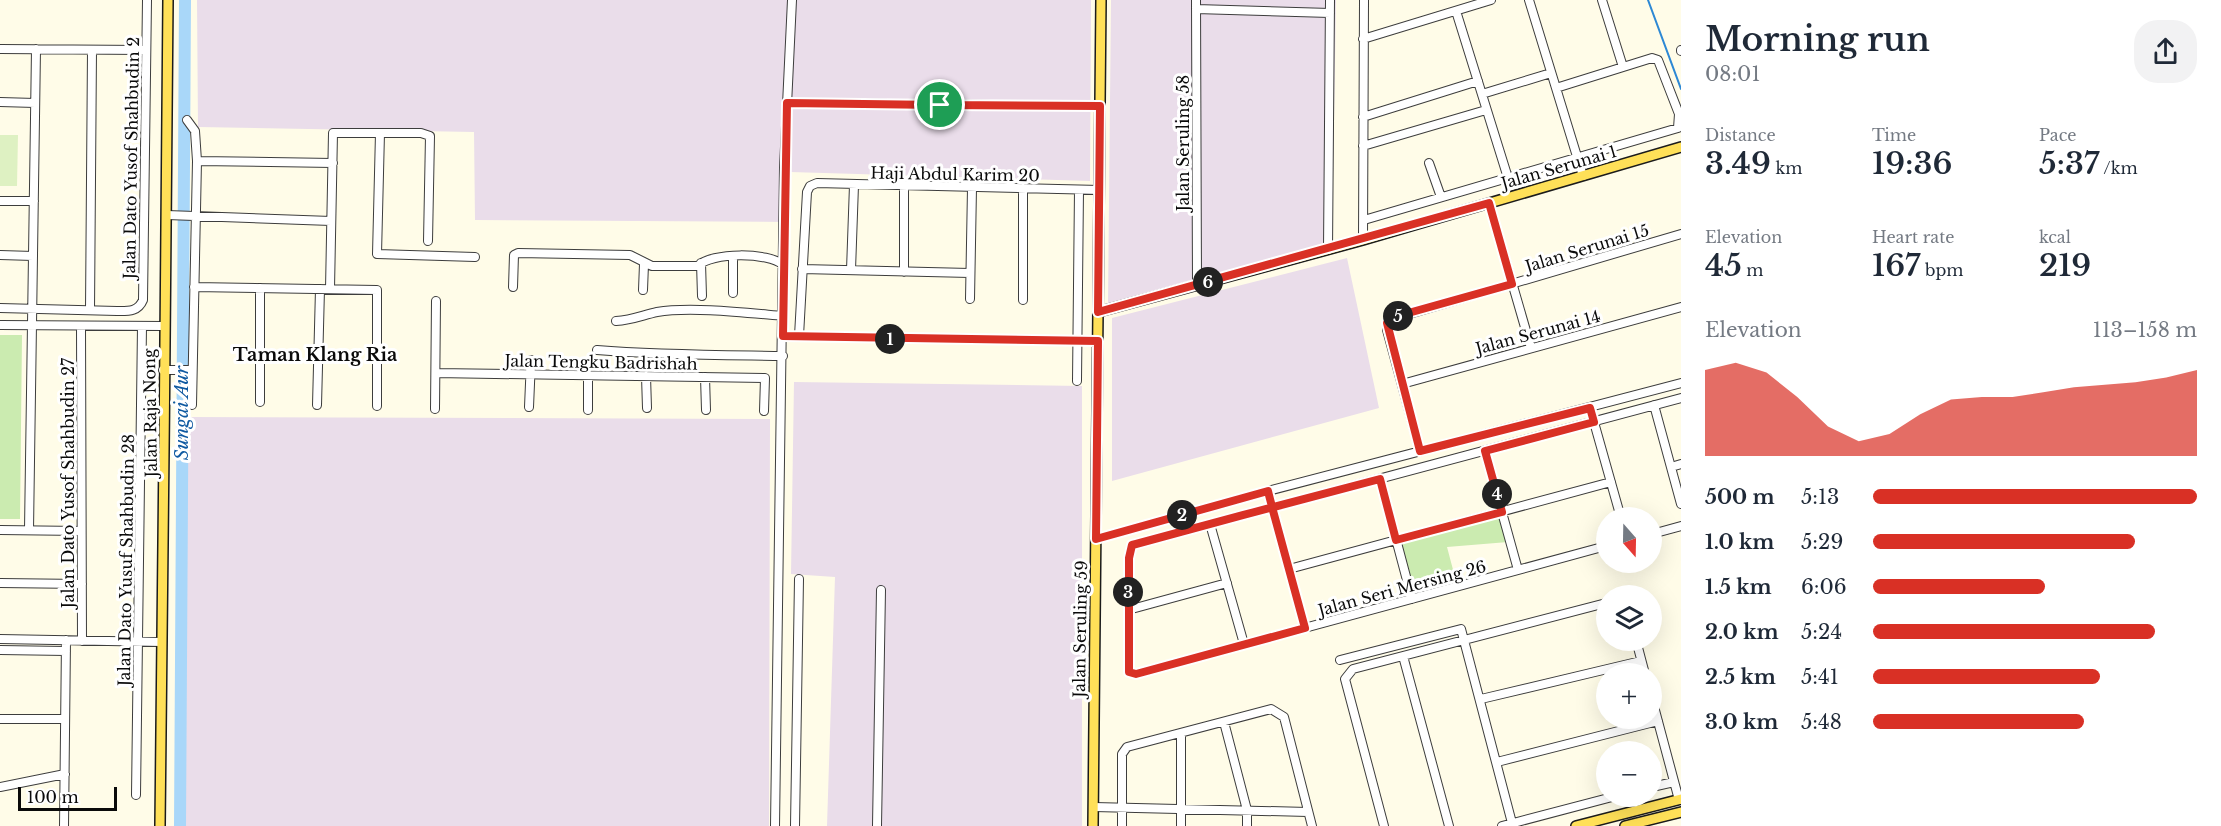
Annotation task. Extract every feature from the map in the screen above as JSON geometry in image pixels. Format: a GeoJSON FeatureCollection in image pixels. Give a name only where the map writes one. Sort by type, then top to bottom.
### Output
{"type":"FeatureCollection","features":[{"type":"Feature","properties":{"kind":"main road","name":"Jalan Raja Nong"},"geometry":{"type":"LineString","coordinates":[[160,826],[168,0]]}},
{"type":"Feature","properties":{"kind":"main road","name":"Jalan Seruling 59"},"geometry":{"type":"LineString","coordinates":[[1093,826],[1101,0]]}},
{"type":"Feature","properties":{"kind":"main road","name":"Jalan Serunai 1"},"geometry":{"type":"LineString","coordinates":[[1098,312],[1328,250],[1681,147]]}},
{"type":"Feature","properties":{"kind":"main road"},"geometry":{"type":"LineString","coordinates":[[1576,826],[1680,800]]}},
{"type":"Feature","properties":{"kind":"main road"},"geometry":{"type":"LineString","coordinates":[[1610,818],[1615,822],[1629,825],[1681,812]]}},
{"type":"Feature","properties":{"kind":"street","name":"Jalan Dato Yusof Shahbudin 2"},"geometry":{"type":"LineString","coordinates":[[90,310],[132,311],[141,306],[143,300],[147,0]]}},
{"type":"Feature","properties":{"kind":"street"},"geometry":{"type":"LineString","coordinates":[[775,826],[783,265],[792,0]]}},
{"type":"Feature","properties":{"kind":"street","name":"Jalan Seruling 58"},"geometry":{"type":"LineString","coordinates":[[1196,0],[1197,285]]}},
{"type":"Feature","properties":{"kind":"street"},"geometry":{"type":"LineString","coordinates":[[1328,250],[1330,0]]}},
{"type":"Feature","properties":{"kind":"street"},"geometry":{"type":"LineString","coordinates":[[1363,240],[1364,0]]}},
{"type":"Feature","properties":{"kind":"street"},"geometry":{"type":"LineString","coordinates":[[1363,39],[1491,0]]}},
{"type":"Feature","properties":{"kind":"street"},"geometry":{"type":"LineString","coordinates":[[1529,0],[1583,176]]}},
{"type":"Feature","properties":{"kind":"street"},"geometry":{"type":"LineString","coordinates":[[1602,0],[1623,67]]}},
{"type":"Feature","properties":{"kind":"street"},"geometry":{"type":"LineString","coordinates":[[1196,9],[1330,13]]}},
{"type":"Feature","properties":{"kind":"street"},"geometry":{"type":"LineString","coordinates":[[1456,11],[1508,178]]}},
{"type":"Feature","properties":{"kind":"street"},"geometry":{"type":"LineString","coordinates":[[0,49],[145,50]]}},
{"type":"Feature","properties":{"kind":"street"},"geometry":{"type":"LineString","coordinates":[[29,530],[36,49]]}},
{"type":"Feature","properties":{"kind":"street"},"geometry":{"type":"LineString","coordinates":[[0,308],[90,310],[92,50]]}},
{"type":"Feature","properties":{"kind":"street"},"geometry":{"type":"LineString","coordinates":[[1364,220],[1678,128],[1679,114],[1659,63],[1652,58],[1556,88]]}},
{"type":"Feature","properties":{"kind":"street"},"geometry":{"type":"LineString","coordinates":[[1482,94],[1551,73]]}},
{"type":"Feature","properties":{"kind":"street"},"geometry":{"type":"LineString","coordinates":[[1363,117],[1478,81]]}},
{"type":"Feature","properties":{"kind":"street"},"geometry":{"type":"LineString","coordinates":[[0,102],[35,102]]}},
{"type":"Feature","properties":{"kind":"street"},"geometry":{"type":"LineString","coordinates":[[787,103],[1100,106]]}},
{"type":"Feature","properties":{"kind":"street"},"geometry":{"type":"LineString","coordinates":[[1363,146],[1486,110]]}},
{"type":"Feature","properties":{"kind":"street"},"geometry":{"type":"LineString","coordinates":[[187,120],[195,131],[197,161],[194,287],[186,370],[192,405]]}},
{"type":"Feature","properties":{"kind":"street"},"geometry":{"type":"LineString","coordinates":[[330,289],[333,133],[421,133],[430,136],[428,241]]}},
{"type":"Feature","properties":{"kind":"street"},"geometry":{"type":"LineString","coordinates":[[380,133],[377,254],[475,257]]}},
{"type":"Feature","properties":{"kind":"street"},"geometry":{"type":"LineString","coordinates":[[197,161],[333,163]]}},
{"type":"Feature","properties":{"kind":"street"},"geometry":{"type":"LineString","coordinates":[[1429,163],[1441,197]]}},
{"type":"Feature","properties":{"kind":"street"},"geometry":{"type":"LineString","coordinates":[[851,270],[854,185]]}},
{"type":"Feature","properties":{"kind":"street","name":"Haji Abdul Karim 20"},"geometry":{"type":"LineString","coordinates":[[802,269],[807,192],[810,186],[1100,190]]}},
{"type":"Feature","properties":{"kind":"street"},"geometry":{"type":"LineString","coordinates":[[904,186],[904,272]]}},
{"type":"Feature","properties":{"kind":"street"},"geometry":{"type":"LineString","coordinates":[[970,299],[972,188]]}},
{"type":"Feature","properties":{"kind":"street"},"geometry":{"type":"LineString","coordinates":[[1023,189],[1023,300]]}},
{"type":"Feature","properties":{"kind":"street"},"geometry":{"type":"LineString","coordinates":[[1077,381],[1079,190]]}},
{"type":"Feature","properties":{"kind":"street"},"geometry":{"type":"LineString","coordinates":[[0,201],[34,201]]}},
{"type":"Feature","properties":{"kind":"street"},"geometry":{"type":"LineString","coordinates":[[1489,203],[1531,348]]}},
{"type":"Feature","properties":{"kind":"street"},"geometry":{"type":"LineString","coordinates":[[167,215],[331,221]]}},
{"type":"Feature","properties":{"kind":"street","name":"Jalan Serunai 15"},"geometry":{"type":"LineString","coordinates":[[1420,451],[1387,330],[1389,320],[1681,234]]}},
{"type":"Feature","properties":{"kind":"street"},"geometry":{"type":"LineString","coordinates":[[513,287],[514,255],[518,253],[630,255],[644,264],[698,267],[701,262],[717,256],[733,256],[770,258],[783,265]]}},
{"type":"Feature","properties":{"kind":"street"},"geometry":{"type":"LineString","coordinates":[[0,255],[33,256]]}},
{"type":"Feature","properties":{"kind":"street"},"geometry":{"type":"LineString","coordinates":[[733,256],[733,293]]}},
{"type":"Feature","properties":{"kind":"street"},"geometry":{"type":"LineString","coordinates":[[701,262],[702,296]]}},
{"type":"Feature","properties":{"kind":"street"},"geometry":{"type":"LineString","coordinates":[[643,290],[644,264]]}},
{"type":"Feature","properties":{"kind":"street"},"geometry":{"type":"LineString","coordinates":[[799,336],[802,269],[970,273]]}},
{"type":"Feature","properties":{"kind":"street"},"geometry":{"type":"LineString","coordinates":[[194,287],[377,290],[377,406]]}},
{"type":"Feature","properties":{"kind":"street"},"geometry":{"type":"LineString","coordinates":[[260,288],[260,402]]}},
{"type":"Feature","properties":{"kind":"street"},"geometry":{"type":"LineString","coordinates":[[317,405],[320,289]]}},
{"type":"Feature","properties":{"kind":"street"},"geometry":{"type":"LineString","coordinates":[[435,409],[436,301]]}},
{"type":"Feature","properties":{"kind":"street","name":"Jalan Serunai 14"},"geometry":{"type":"LineString","coordinates":[[1402,384],[1681,307]]}},
{"type":"Feature","properties":{"kind":"street"},"geometry":{"type":"LineString","coordinates":[[616,321],[637,319],[658,312],[714,311],[783,316]]}},
{"type":"Feature","properties":{"kind":"street"},"geometry":{"type":"LineString","coordinates":[[0,325],[164,326]]}},
{"type":"Feature","properties":{"kind":"street","name":"Jalan Dato Yusof Shahbudin 27"},"geometry":{"type":"LineString","coordinates":[[81,326],[82,641]]}},
{"type":"Feature","properties":{"kind":"street","name":"Jalan Dato Yusuf Shahbudin 28"},"geometry":{"type":"LineString","coordinates":[[136,795],[142,326]]}},
{"type":"Feature","properties":{"kind":"street"},"geometry":{"type":"LineString","coordinates":[[783,336],[1098,341]]}},
{"type":"Feature","properties":{"kind":"street"},"geometry":{"type":"LineString","coordinates":[[597,350],[640,354],[661,352],[716,356],[783,356]]}},
{"type":"Feature","properties":{"kind":"street"},"geometry":{"type":"LineString","coordinates":[[529,407],[531,360]]}},
{"type":"Feature","properties":{"kind":"street"},"geometry":{"type":"LineString","coordinates":[[163,370],[186,370]]}},
{"type":"Feature","properties":{"kind":"street","name":"Jalan Tengku Badrishah"},"geometry":{"type":"LineString","coordinates":[[436,373],[765,378],[764,411]]}},
{"type":"Feature","properties":{"kind":"street"},"geometry":{"type":"LineString","coordinates":[[588,375],[588,410]]}},
{"type":"Feature","properties":{"kind":"street"},"geometry":{"type":"LineString","coordinates":[[646,376],[647,408]]}},
{"type":"Feature","properties":{"kind":"street"},"geometry":{"type":"LineString","coordinates":[[705,377],[706,410]]}},
{"type":"Feature","properties":{"kind":"street"},"geometry":{"type":"LineString","coordinates":[[1096,539],[1270,500],[1380,479],[1485,451],[1681,383]]}},
{"type":"Feature","properties":{"kind":"street"},"geometry":{"type":"LineString","coordinates":[[1227,583],[1128,610],[1129,558],[1132,545],[1210,524],[1270,500],[1420,451],[1592,414],[1654,405],[1681,398]]}},
{"type":"Feature","properties":{"kind":"street"},"geometry":{"type":"LineString","coordinates":[[1654,405],[1681,504]]}},
{"type":"Feature","properties":{"kind":"street"},"geometry":{"type":"LineString","coordinates":[[1592,414],[1618,507]]}},
{"type":"Feature","properties":{"kind":"street"},"geometry":{"type":"LineString","coordinates":[[1485,451],[1518,570]]}},
{"type":"Feature","properties":{"kind":"street"},"geometry":{"type":"LineString","coordinates":[[1671,467],[1681,464]]}},
{"type":"Feature","properties":{"kind":"street"},"geometry":{"type":"LineString","coordinates":[[1380,479],[1412,599]]}},
{"type":"Feature","properties":{"kind":"street"},"geometry":{"type":"LineString","coordinates":[[1289,569],[1611,482]]}},
{"type":"Feature","properties":{"kind":"street"},"geometry":{"type":"LineString","coordinates":[[1270,500],[1305,628]]}},
{"type":"Feature","properties":{"kind":"street"},"geometry":{"type":"LineString","coordinates":[[1210,524],[1244,645]]}},
{"type":"Feature","properties":{"kind":"street"},"geometry":{"type":"LineString","coordinates":[[1662,531],[1681,526]]}},
{"type":"Feature","properties":{"kind":"street"},"geometry":{"type":"LineString","coordinates":[[0,530],[81,531]]}},
{"type":"Feature","properties":{"kind":"street","name":"Jalan Seri Mersing 26"},"geometry":{"type":"LineString","coordinates":[[1128,610],[1128,668],[1129,672],[1136,674],[1596,549]]}},
{"type":"Feature","properties":{"kind":"street"},"geometry":{"type":"LineString","coordinates":[[795,826],[800,579]]}},
{"type":"Feature","properties":{"kind":"street"},"geometry":{"type":"LineString","coordinates":[[0,583],[81,584]]}},
{"type":"Feature","properties":{"kind":"street"},"geometry":{"type":"LineString","coordinates":[[877,826],[881,590]]}},
{"type":"Feature","properties":{"kind":"street"},"geometry":{"type":"LineString","coordinates":[[1384,826],[1346,676],[1353,669],[1596,606]]}},
{"type":"Feature","properties":{"kind":"street"},"geometry":{"type":"LineString","coordinates":[[1340,660],[1459,628],[1465,639],[1512,823]]}},
{"type":"Feature","properties":{"kind":"street"},"geometry":{"type":"LineString","coordinates":[[0,639],[162,642]]}},
{"type":"Feature","properties":{"kind":"street"},"geometry":{"type":"LineString","coordinates":[[64,826],[66,640]]}},
{"type":"Feature","properties":{"kind":"street"},"geometry":{"type":"LineString","coordinates":[[0,650],[66,651]]}},
{"type":"Feature","properties":{"kind":"street"},"geometry":{"type":"LineString","coordinates":[[1480,699],[1641,661],[1639,651]]}},
{"type":"Feature","properties":{"kind":"street"},"geometry":{"type":"LineString","coordinates":[[1403,656],[1449,826]]}},
{"type":"Feature","properties":{"kind":"street"},"geometry":{"type":"LineString","coordinates":[[1122,826],[1122,754],[1134,744],[1271,710],[1284,717],[1312,826]]}},
{"type":"Feature","properties":{"kind":"street"},"geometry":{"type":"LineString","coordinates":[[0,719],[65,719]]}},
{"type":"Feature","properties":{"kind":"street"},"geometry":{"type":"LineString","coordinates":[[1224,722],[1247,810],[1247,826]]}},
{"type":"Feature","properties":{"kind":"street"},"geometry":{"type":"LineString","coordinates":[[1497,762],[1627,729]]}},
{"type":"Feature","properties":{"kind":"street"},"geometry":{"type":"LineString","coordinates":[[1660,729],[1680,800]]}},
{"type":"Feature","properties":{"kind":"street"},"geometry":{"type":"LineString","coordinates":[[1181,733],[1181,826]]}},
{"type":"Feature","properties":{"kind":"street"},"geometry":{"type":"LineString","coordinates":[[0,787],[65,774]]}},
{"type":"Feature","properties":{"kind":"street"},"geometry":{"type":"LineString","coordinates":[[1662,785],[1674,782]]}},
{"type":"Feature","properties":{"kind":"street"},"geometry":{"type":"LineString","coordinates":[[1502,826],[1596,801]]}},
{"type":"Feature","properties":{"kind":"street"},"geometry":{"type":"LineString","coordinates":[[1094,807],[1308,812]]}},
{"type":"Feature","properties":{"kind":"shaded area"},"geometry":{"type":"Polygon","coordinates":[[[197,0],[1091,0],[1090,181],[790,172],[788,222],[475,220],[474,132],[198,127],[197,0]]]}},
{"type":"Feature","properties":{"kind":"shaded area"},"geometry":{"type":"Polygon","coordinates":[[[1111,0],[1336,0],[1332,244],[1108,305],[1111,0]]]}},
{"type":"Feature","properties":{"kind":"shaded area"},"geometry":{"type":"Polygon","coordinates":[[[1347,258],[1379,408],[1112,481],[1112,318],[1347,258]]]}},
{"type":"Feature","properties":{"kind":"shaded area"},"geometry":{"type":"Polygon","coordinates":[[[794,382],[1082,386],[1082,826],[827,826],[835,577],[791,574],[794,382]]]}},
{"type":"Feature","properties":{"kind":"shaded area"},"geometry":{"type":"Polygon","coordinates":[[[188,417],[770,419],[769,826],[182,826],[188,417]]]}},
{"type":"Feature","properties":{"kind":"green space"},"geometry":{"type":"Polygon","coordinates":[[[0,135],[18,135],[17,186],[0,186],[0,135]]]}},
{"type":"Feature","properties":{"kind":"green space"},"geometry":{"type":"Polygon","coordinates":[[[0,335],[22,335],[20,519],[0,519],[0,335]]]}},
{"type":"Feature","properties":{"kind":"green space"},"geometry":{"type":"Polygon","coordinates":[[[1501,516],[1508,542],[1447,547],[1456,581],[1414,592],[1401,544],[1501,516]]]}},
{"type":"Feature","properties":{"kind":"waterway","name":"Sungai Aur"},"geometry":{"type":"LineString","coordinates":[[180,826],[185,0]]}},
{"type":"Feature","properties":{"kind":"waterway"},"geometry":{"type":"LineString","coordinates":[[1648,0],[1681,89]]}},
{"type":"Feature","properties":{"kind":"district","name":"Taman Klang Ria"},"geometry":{"type":"Point","coordinates":[315,355]}},
{"type":"Feature","properties":{"kind":"route"},"geometry":{"type":"LineString","coordinates":[[940,105],[787,103],[784,168],[783,336],[1098,341],[1096,539],[1268,491],[1272,507],[1305,628],[1136,674],[1129,672],[1127,643],[1129,558],[1132,545],[1272,507],[1380,479],[1396,540],[1502,512],[1485,451],[1594,422],[1590,408],[1420,451],[1387,323],[1394,317],[1512,284],[1489,203],[1363,240],[1098,312],[1100,106],[940,105]]}}]}
